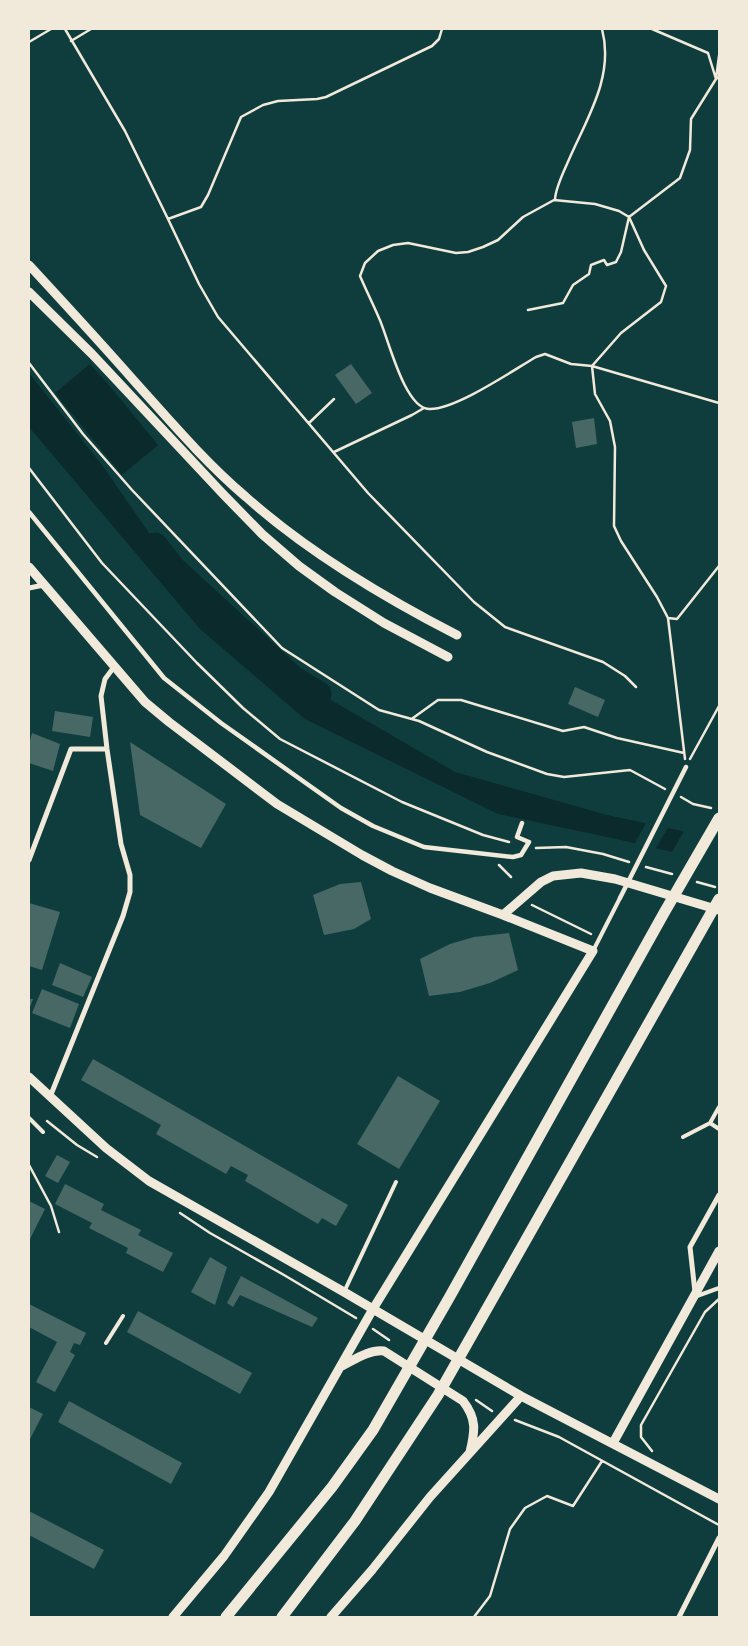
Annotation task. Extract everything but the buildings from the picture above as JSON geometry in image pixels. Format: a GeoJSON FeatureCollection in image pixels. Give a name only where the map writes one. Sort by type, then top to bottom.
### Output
{"type":"FeatureCollection","features":[{"type":"Feature","properties":{"kind":"highway"},"geometry":{"type":"LineString","coordinates":[[226,1617],[332,1487],[372,1430],[449,1298],[719,818]]}},
{"type":"Feature","properties":{"kind":"highway"},"geometry":{"type":"LineString","coordinates":[[282,1617],[356,1521],[438,1396],[719,899]]}},
{"type":"Feature","properties":{"kind":"street"},"geometry":{"type":"LineString","coordinates":[[29,266],[187,440],[245,497],[347,573],[404,608],[458,635]]}},
{"type":"Feature","properties":{"kind":"street"},"geometry":{"type":"LineString","coordinates":[[29,292],[92,354],[262,534],[299,566],[335,592],[384,623],[448,657]]}},
{"type":"Feature","properties":{"kind":"street"},"geometry":{"type":"LineString","coordinates":[[29,512],[164,678],[221,723],[341,808],[373,826],[424,847],[514,857],[521,855],[529,842],[517,837],[522,823]]}},
{"type":"Feature","properties":{"kind":"street"},"geometry":{"type":"LineString","coordinates":[[29,567],[145,702],[277,804],[392,871],[430,888],[503,914],[593,951],[373,1309],[269,1492],[224,1556],[173,1617]]}},
{"type":"Feature","properties":{"kind":"street"},"geometry":{"type":"LineString","coordinates":[[29,588],[44,585]]}},
{"type":"Feature","properties":{"kind":"street"},"geometry":{"type":"LineString","coordinates":[[50,1097],[119,925],[130,892],[130,875],[121,844],[101,696],[105,679],[114,667]]}},
{"type":"Feature","properties":{"kind":"street"},"geometry":{"type":"LineString","coordinates":[[29,860],[71,749],[107,749]]}},
{"type":"Feature","properties":{"kind":"street"},"geometry":{"type":"LineString","coordinates":[[620,898],[672,791],[686,767]]}},
{"type":"Feature","properties":{"kind":"street"},"geometry":{"type":"LineString","coordinates":[[503,914],[541,882],[553,876],[581,873],[615,879],[719,910]]}},
{"type":"Feature","properties":{"kind":"street"},"geometry":{"type":"LineString","coordinates":[[29,1077],[106,1148],[149,1181],[521,1396],[719,1499]]}},
{"type":"Feature","properties":{"kind":"street"},"geometry":{"type":"LineString","coordinates":[[694,1297],[695,1287],[690,1247],[719,1195]]}},
{"type":"Feature","properties":{"kind":"street"},"geometry":{"type":"LineString","coordinates":[[613,1443],[719,1251]]}},
{"type":"Feature","properties":{"kind":"street"},"geometry":{"type":"LineString","coordinates":[[342,1366],[378,1350],[384,1351],[463,1401],[471,1411],[474,1425],[474,1436],[470,1452]]}},
{"type":"Feature","properties":{"kind":"street"},"geometry":{"type":"LineString","coordinates":[[331,1617],[372,1570],[430,1497],[521,1396]]}},
{"type":"Feature","properties":{"kind":"street"},"geometry":{"type":"LineString","coordinates":[[679,1617],[719,1538]]}},
{"type":"Feature","properties":{"kind":"lane"},"geometry":{"type":"LineString","coordinates":[[593,951],[620,898]]}},
{"type":"Feature","properties":{"kind":"lane"},"geometry":{"type":"LineString","coordinates":[[683,1137],[710,1123],[719,1106]]}},
{"type":"Feature","properties":{"kind":"lane"},"geometry":{"type":"LineString","coordinates":[[29,1118],[43,1132]]}},
{"type":"Feature","properties":{"kind":"lane"},"geometry":{"type":"LineString","coordinates":[[710,1123],[719,1129]]}},
{"type":"Feature","properties":{"kind":"lane"},"geometry":{"type":"LineString","coordinates":[[344,1292],[396,1182]]}},
{"type":"Feature","properties":{"kind":"lane"},"geometry":{"type":"LineString","coordinates":[[694,1297],[719,1288]]}},
{"type":"Feature","properties":{"kind":"lane"},"geometry":{"type":"LineString","coordinates":[[106,1344],[124,1316]]}},
{"type":"Feature","properties":{"kind":"path"},"geometry":{"type":"LineString","coordinates":[[29,42],[51,29]]}},
{"type":"Feature","properties":{"kind":"path"},"geometry":{"type":"LineString","coordinates":[[65,29],[125,131],[199,284],[218,317],[368,492],[474,602],[505,627],[603,662],[625,676],[636,687]]}},
{"type":"Feature","properties":{"kind":"path"},"geometry":{"type":"LineString","coordinates":[[71,41],[91,29]]}},
{"type":"Feature","properties":{"kind":"path"},"geometry":{"type":"LineString","coordinates":[[168,219],[201,207],[208,195],[241,117],[263,105],[278,101],[316,99],[326,96],[432,46],[439,39],[442,29]]}},
{"type":"Feature","properties":{"kind":"path"},"geometry":{"type":"LineString","coordinates":[[554,200],[562,175],[602,84],[604,64],[602,29]]}},
{"type":"Feature","properties":{"kind":"path"},"geometry":{"type":"LineString","coordinates":[[652,29],[708,53],[718,78]]}},
{"type":"Feature","properties":{"kind":"path"},"geometry":{"type":"LineString","coordinates":[[528,310],[563,303],[573,285],[589,274],[591,265],[604,260],[607,265],[616,262],[621,252],[629,217],[680,178],[690,150],[690,119],[718,78],[719,56]]}},
{"type":"Feature","properties":{"kind":"path"},"geometry":{"type":"LineString","coordinates":[[424,408],[417,403],[397,369],[380,318],[360,276],[365,263],[378,251],[393,244],[408,243],[456,253],[468,252],[498,240],[523,217],[554,200],[574,200],[595,204],[619,211],[629,217],[644,250],[666,286],[660,302],[621,333],[592,366],[595,394],[610,421],[614,446],[614,526],[621,542],[657,597],[668,618],[686,767]]}},
{"type":"Feature","properties":{"kind":"path"},"geometry":{"type":"LineString","coordinates":[[334,452],[424,408],[436,408],[451,404],[475,393],[536,357],[545,354],[572,364],[592,366],[719,403]]}},
{"type":"Feature","properties":{"kind":"path"},"geometry":{"type":"LineString","coordinates":[[29,363],[83,434],[132,490],[282,648],[379,710],[412,719],[487,752],[546,774],[564,777],[630,770],[672,791]]}},
{"type":"Feature","properties":{"kind":"path"},"geometry":{"type":"LineString","coordinates":[[309,423],[334,400]]}},
{"type":"Feature","properties":{"kind":"path"},"geometry":{"type":"LineString","coordinates":[[29,468],[102,563],[243,708],[280,739],[402,802],[483,834],[531,848],[566,847],[603,854],[630,862]]}},
{"type":"Feature","properties":{"kind":"path"},"geometry":{"type":"LineString","coordinates":[[668,618],[677,619],[719,566]]}},
{"type":"Feature","properties":{"kind":"path"},"geometry":{"type":"LineString","coordinates":[[412,719],[438,700],[461,700],[563,731],[584,727],[617,738],[684,753]]}},
{"type":"Feature","properties":{"kind":"path"},"geometry":{"type":"LineString","coordinates":[[686,767],[719,706]]}},
{"type":"Feature","properties":{"kind":"path"},"geometry":{"type":"LineString","coordinates":[[678,796],[693,804],[719,811]]}},
{"type":"Feature","properties":{"kind":"path"},"geometry":{"type":"LineString","coordinates":[[639,865],[675,875]]}},
{"type":"Feature","properties":{"kind":"path"},"geometry":{"type":"LineString","coordinates":[[692,880],[719,888]]}},
{"type":"Feature","properties":{"kind":"path"},"geometry":{"type":"LineString","coordinates":[[532,904],[589,934],[600,937]]}},
{"type":"Feature","properties":{"kind":"path"},"geometry":{"type":"LineString","coordinates":[[46,1120],[77,1145],[99,1158]]}},
{"type":"Feature","properties":{"kind":"path"},"geometry":{"type":"LineString","coordinates":[[29,1165],[51,1206],[59,1232]]}},
{"type":"Feature","properties":{"kind":"path"},"geometry":{"type":"LineString","coordinates":[[180,1213],[210,1234],[284,1275],[396,1345]]}},
{"type":"Feature","properties":{"kind":"path"},"geometry":{"type":"LineString","coordinates":[[651,1450],[641,1437],[641,1426],[705,1312],[719,1299]]}},
{"type":"Feature","properties":{"kind":"path"},"geometry":{"type":"LineString","coordinates":[[473,1398],[501,1418],[520,1421],[559,1437],[719,1526]]}},
{"type":"Feature","properties":{"kind":"path"},"geometry":{"type":"LineString","coordinates":[[474,1617],[490,1596],[510,1528],[525,1508],[547,1496],[573,1506],[602,1461]]}},
{"type":"Feature","properties":{"kind":"water"},"geometry":{"type":"Polygon","coordinates":[[[91,363],[158,445],[122,475],[55,393],[91,363]]]}},
{"type":"Feature","properties":{"kind":"water"},"geometry":{"type":"Polygon","coordinates":[[[29,373],[102,465],[174,569],[293,678],[455,772],[607,815],[719,839],[719,863],[498,814],[305,719],[200,629],[29,427],[29,373]]]}},
{"type":"Feature","properties":{"kind":"pier"},"geometry":{"type":"Polygon","coordinates":[[[88,362],[93,362],[138,417],[88,362]]]}},
{"type":"Feature","properties":{"kind":"pier"},"geometry":{"type":"Polygon","coordinates":[[[647,821],[669,826],[655,850],[634,845],[647,821]]]}},
{"type":"Feature","properties":{"kind":"pier"},"geometry":{"type":"Polygon","coordinates":[[[685,829],[719,837],[719,866],[671,854],[685,829]]]}},
{"type":"Feature","properties":{"kind":"waterway"},"geometry":{"type":"LineString","coordinates":[[155,545],[174,569],[293,678],[319,694]]}}]}
